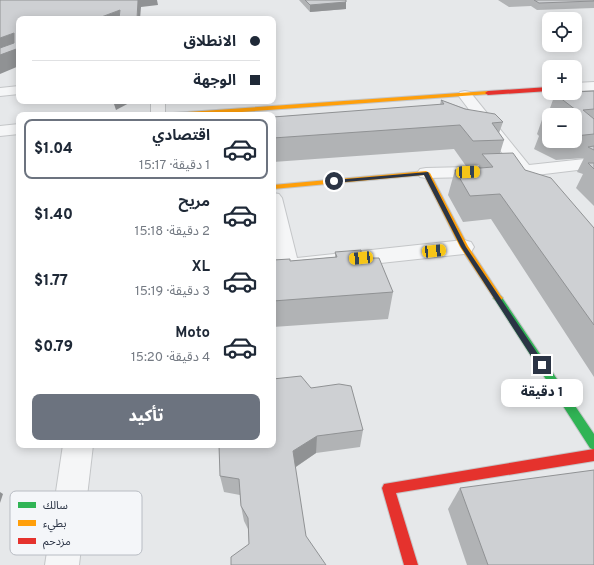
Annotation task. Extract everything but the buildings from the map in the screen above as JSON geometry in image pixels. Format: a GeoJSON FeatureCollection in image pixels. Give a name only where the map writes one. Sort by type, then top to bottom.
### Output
{"type":"FeatureCollection","features":[{"type":"Feature","properties":{"kind":"street"},"geometry":{"type":"LineString","coordinates":[[582,87],[594,86]]}},
{"type":"Feature","properties":{"kind":"street"},"geometry":{"type":"LineString","coordinates":[[0,92],[16,90]]}},
{"type":"Feature","properties":{"kind":"street"},"geometry":{"type":"LineString","coordinates":[[217,112],[542,90]]}},
{"type":"Feature","properties":{"kind":"street"},"geometry":{"type":"LineString","coordinates":[[465,95],[538,187]]}},
{"type":"Feature","properties":{"kind":"street"},"geometry":{"type":"LineString","coordinates":[[0,131],[16,129]]}},
{"type":"Feature","properties":{"kind":"street"},"geometry":{"type":"LineString","coordinates":[[276,187],[426,173],[524,170],[594,163]]}},
{"type":"Feature","properties":{"kind":"street"},"geometry":{"type":"LineString","coordinates":[[426,173],[464,247],[594,444]]}},
{"type":"Feature","properties":{"kind":"street"},"geometry":{"type":"LineString","coordinates":[[276,212],[288,266],[464,247]]}},
{"type":"Feature","properties":{"kind":"street"},"geometry":{"type":"LineString","coordinates":[[72,491],[78,448]]}},
{"type":"Feature","properties":{"kind":"street"},"geometry":{"type":"LineString","coordinates":[[411,565],[388,488],[594,455]]}},
{"type":"Feature","properties":{"kind":"street"},"geometry":{"type":"LineString","coordinates":[[62,565],[63,555]]}},
{"type":"Feature","properties":{"kind":"traffic: fast"},"geometry":{"type":"LineString","coordinates":[[498,298],[594,444]]}},
{"type":"Feature","properties":{"kind":"traffic: slow"},"geometry":{"type":"LineString","coordinates":[[216,112],[488,93]]}},
{"type":"Feature","properties":{"kind":"traffic: slow"},"geometry":{"type":"LineString","coordinates":[[276,187],[426,173],[464,247],[498,298]]}},
{"type":"Feature","properties":{"kind":"traffic: jam"},"geometry":{"type":"LineString","coordinates":[[488,93],[542,89]]}},
{"type":"Feature","properties":{"kind":"traffic: jam"},"geometry":{"type":"LineString","coordinates":[[411,565],[388,488],[594,455]]}},
{"type":"Feature","properties":{"kind":"route"},"geometry":{"type":"LineString","coordinates":[[334,181],[426,173],[464,247],[542,365]]}}]}
